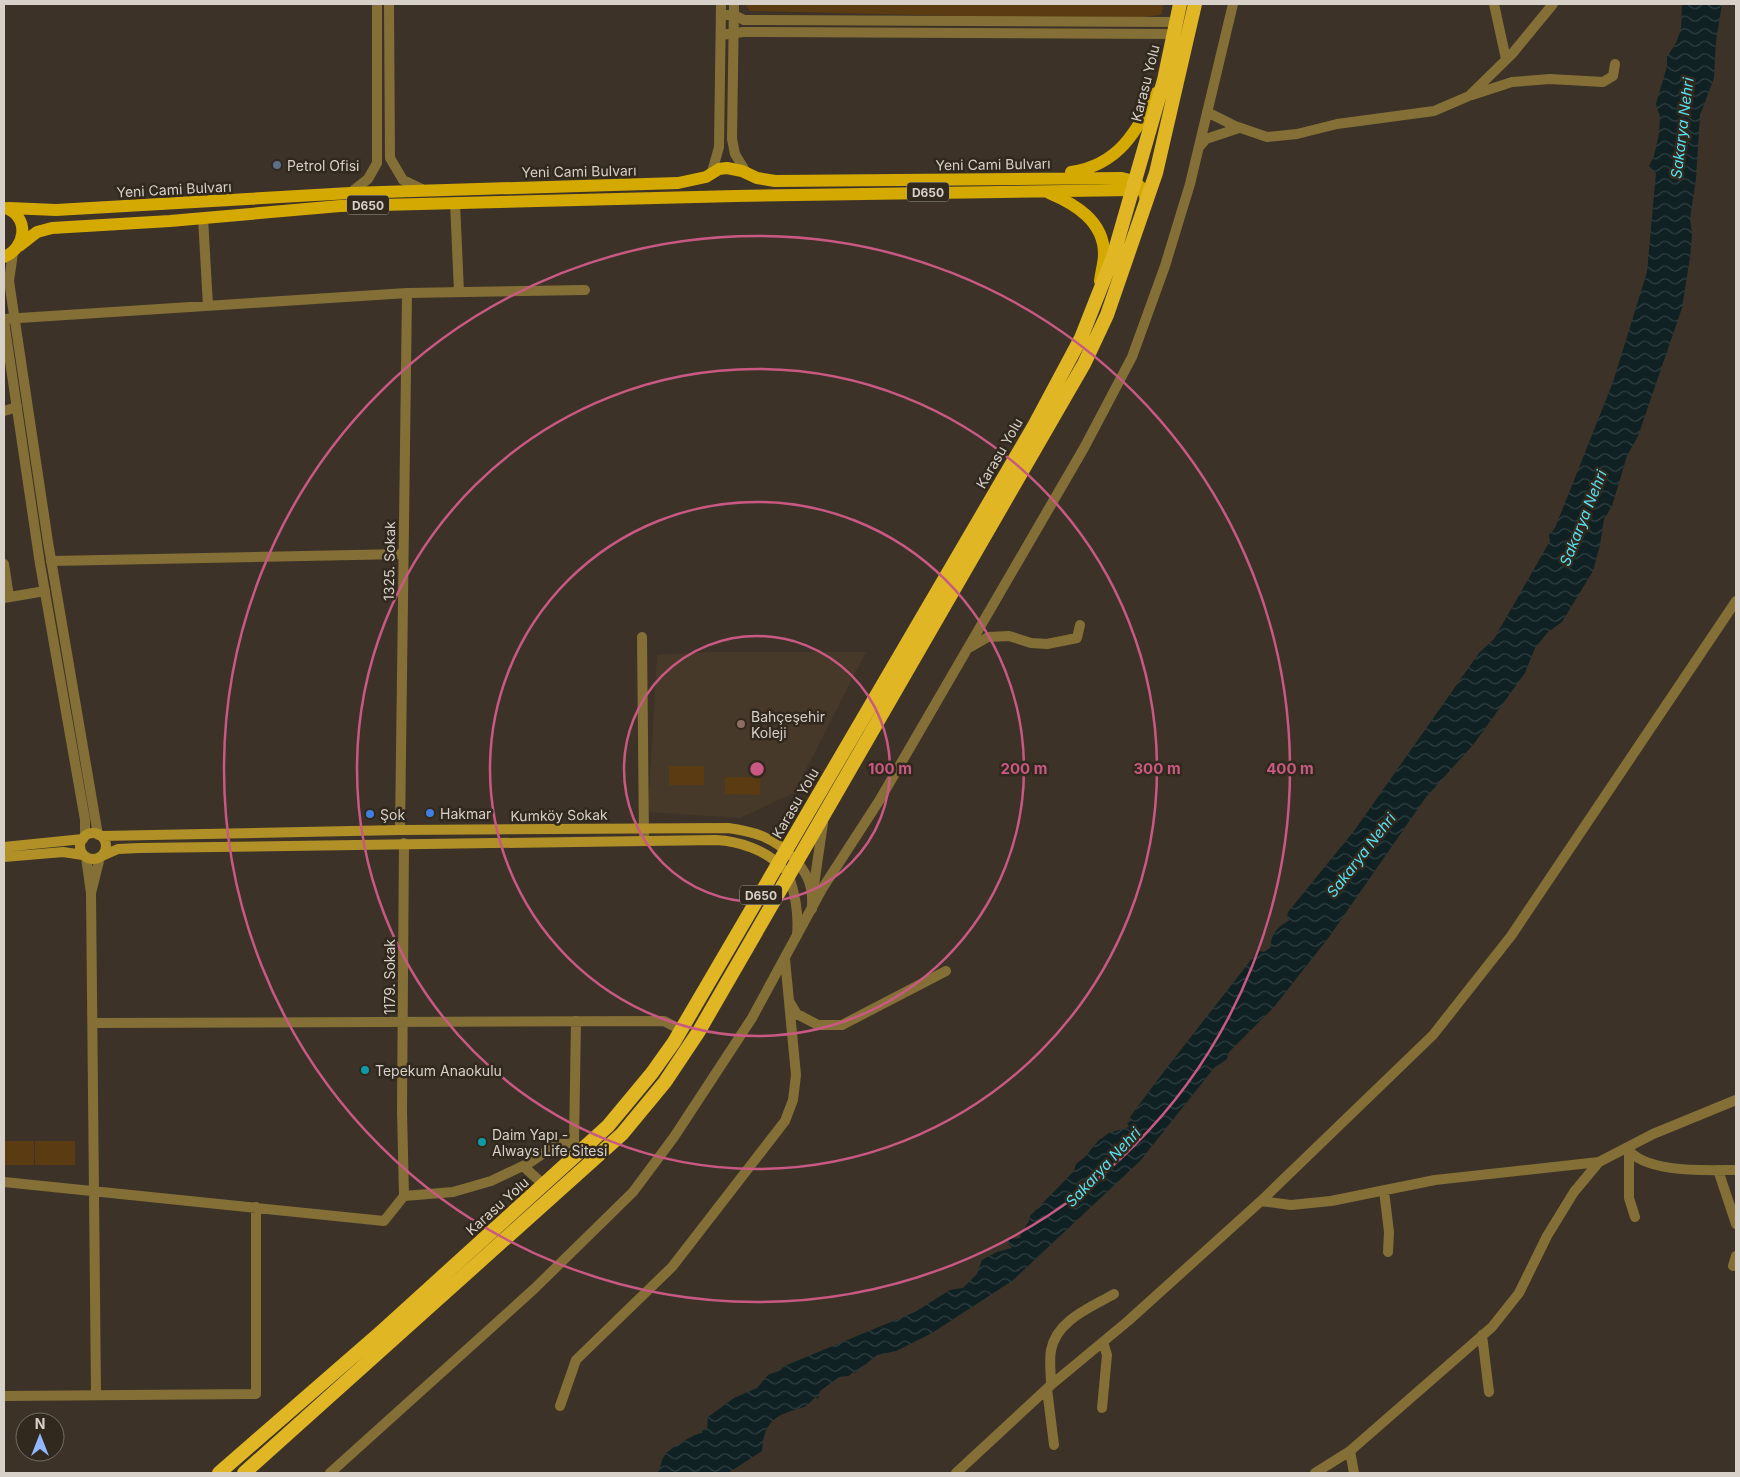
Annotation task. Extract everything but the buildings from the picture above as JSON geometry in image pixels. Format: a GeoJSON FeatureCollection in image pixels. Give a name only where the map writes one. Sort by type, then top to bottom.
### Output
{"type":"FeatureCollection","features":[{"type":"Feature","properties":{"kind":"highway","name":"Karasu Yolu"},"geometry":{"type":"LineString","coordinates":[[219,1473],[544,1185],[580,1144],[608,1126],[652,1073],[681,1030],[779,865],[1043,409],[1081,338],[1139,190],[1180,4]]}},
{"type":"Feature","properties":{"kind":"highway","name":"Karasu Yolu"},"geometry":{"type":"LineString","coordinates":[[1139,190],[1156,172],[1195,4]]}},
{"type":"Feature","properties":{"kind":"highway"},"geometry":{"type":"LineString","coordinates":[[244,1473],[622,1134],[665,1082],[699,1030],[798,863],[1084,364],[1107,315],[1139,190]]}},
{"type":"Feature","properties":{"kind":"main road"},"geometry":{"type":"LineString","coordinates":[[1034,178],[1085,170],[1105,161],[1124,146],[1136,130],[1164,80]]}},
{"type":"Feature","properties":{"kind":"main road","name":"Yeni Cami Bulvarı"},"geometry":{"type":"LineString","coordinates":[[6,207],[56,210],[350,193],[678,183],[706,177],[712,172],[727,168],[746,172],[757,178],[775,181],[1122,178],[1139,190]]}},
{"type":"Feature","properties":{"kind":"main road"},"geometry":{"type":"LineString","coordinates":[[712,172],[709,185],[716,194],[730,196],[745,184],[746,172]]}},
{"type":"Feature","properties":{"kind":"main road"},"geometry":{"type":"LineString","coordinates":[[1042,190],[1072,203],[1082,210],[1093,222],[1100,236],[1104,253],[1097,300]]}},
{"type":"Feature","properties":{"kind":"main road","name":"Yeni Cami Bulvarı"},"geometry":{"type":"LineString","coordinates":[[12,252],[37,232],[52,228],[340,206],[730,196],[1139,190]]}},
{"type":"Feature","properties":{"kind":"main road"},"geometry":{"type":"LineString","coordinates":[[6,207],[16,213],[23,230],[12,252]]}},
{"type":"Feature","properties":{"kind":"main road","name":"Kumköy Sokak"},"geometry":{"type":"LineString","coordinates":[[100,836],[400,830],[645,827],[728,828],[748,831],[769,838],[786,850],[798,863]]}},
{"type":"Feature","properties":{"kind":"main road"},"geometry":{"type":"LineString","coordinates":[[4,847],[84,838],[93,834],[100,836],[106,848],[101,856],[94,859],[63,852],[4,857]]}},
{"type":"Feature","properties":{"kind":"main road"},"geometry":{"type":"LineString","coordinates":[[84,838],[80,847],[85,856]]}},
{"type":"Feature","properties":{"kind":"main road","name":"Kumköy Sokak"},"geometry":{"type":"LineString","coordinates":[[101,856],[118,850],[139,848],[732,840],[760,852],[779,865],[789,876]]}},
{"type":"Feature","properties":{"kind":"street"},"geometry":{"type":"LineString","coordinates":[[350,193],[368,179],[377,163],[377,4]]}},
{"type":"Feature","properties":{"kind":"street"},"geometry":{"type":"LineString","coordinates":[[389,4],[390,158],[403,180],[412,186],[426,190]]}},
{"type":"Feature","properties":{"kind":"street"},"geometry":{"type":"LineString","coordinates":[[712,172],[719,148],[721,4]]}},
{"type":"Feature","properties":{"kind":"street"},"geometry":{"type":"LineString","coordinates":[[330,1473],[527,1296],[633,1192],[674,1137],[747,1026],[822,890],[879,801],[1084,448],[1132,357],[1165,266],[1199,147],[1233,4]]}},
{"type":"Feature","properties":{"kind":"street"},"geometry":{"type":"LineString","coordinates":[[1494,4],[1506,59]]}},
{"type":"Feature","properties":{"kind":"street"},"geometry":{"type":"LineString","coordinates":[[1469,96],[1506,59],[1553,4]]}},
{"type":"Feature","properties":{"kind":"street"},"geometry":{"type":"LineString","coordinates":[[721,15],[734,9]]}},
{"type":"Feature","properties":{"kind":"street"},"geometry":{"type":"LineString","coordinates":[[734,9],[744,20],[1175,28]]}},
{"type":"Feature","properties":{"kind":"street"},"geometry":{"type":"LineString","coordinates":[[734,9],[732,139],[735,154],[746,172]]}},
{"type":"Feature","properties":{"kind":"street"},"geometry":{"type":"LineString","coordinates":[[721,35],[733,35],[743,32],[1175,28]]}},
{"type":"Feature","properties":{"kind":"street"},"geometry":{"type":"LineString","coordinates":[[1207,112],[1239,128],[1266,137],[1297,134],[1337,124],[1434,111],[1469,96],[1512,82],[1550,79],[1603,82],[1613,76],[1615,64]]}},
{"type":"Feature","properties":{"kind":"street"},"geometry":{"type":"LineString","coordinates":[[1199,147],[1206,139],[1239,128]]}},
{"type":"Feature","properties":{"kind":"street"},"geometry":{"type":"LineString","coordinates":[[455,202],[460,292]]}},
{"type":"Feature","properties":{"kind":"street"},"geometry":{"type":"LineString","coordinates":[[202,218],[208,306]]}},
{"type":"Feature","properties":{"kind":"street"},"geometry":{"type":"LineString","coordinates":[[12,252],[9,281],[51,561],[100,836]]}},
{"type":"Feature","properties":{"kind":"street"},"geometry":{"type":"LineString","coordinates":[[84,838],[78,776],[45,592],[4,320],[407,293],[585,290]]}},
{"type":"Feature","properties":{"kind":"street","name":"1325. Sokak"},"geometry":{"type":"LineString","coordinates":[[400,830],[407,293]]}},
{"type":"Feature","properties":{"kind":"street"},"geometry":{"type":"LineString","coordinates":[[4,410],[17,407]]}},
{"type":"Feature","properties":{"kind":"street"},"geometry":{"type":"LineString","coordinates":[[51,561],[403,554]]}},
{"type":"Feature","properties":{"kind":"street"},"geometry":{"type":"LineString","coordinates":[[4,564],[6,598],[45,592]]}},
{"type":"Feature","properties":{"kind":"street"},"geometry":{"type":"LineString","coordinates":[[956,1473],[1049,1387],[1103,1342],[1261,1201],[1433,1035],[1511,936],[1736,601]]}},
{"type":"Feature","properties":{"kind":"street"},"geometry":{"type":"LineString","coordinates":[[966,649],[988,637],[1009,636],[1031,643],[1047,644],[1076,638],[1080,625]]}},
{"type":"Feature","properties":{"kind":"street"},"geometry":{"type":"LineString","coordinates":[[642,637],[644,840]]}},
{"type":"Feature","properties":{"kind":"street"},"geometry":{"type":"LineString","coordinates":[[812,910],[819,838],[825,815]]}},
{"type":"Feature","properties":{"kind":"street","name":"1179. Sokak"},"geometry":{"type":"LineString","coordinates":[[404,843],[402,1022],[404,1196]]}},
{"type":"Feature","properties":{"kind":"street"},"geometry":{"type":"LineString","coordinates":[[85,856],[91,893],[96,1394]]}},
{"type":"Feature","properties":{"kind":"street"},"geometry":{"type":"LineString","coordinates":[[91,893],[101,856]]}},
{"type":"Feature","properties":{"kind":"street"},"geometry":{"type":"LineString","coordinates":[[798,863],[809,877],[813,892]]}},
{"type":"Feature","properties":{"kind":"street"},"geometry":{"type":"LineString","coordinates":[[789,876],[796,895],[799,915],[797,935]]}},
{"type":"Feature","properties":{"kind":"street"},"geometry":{"type":"LineString","coordinates":[[560,1406],[576,1360],[672,1267],[785,1120],[793,1100],[796,1075],[784,958]]}},
{"type":"Feature","properties":{"kind":"street"},"geometry":{"type":"LineString","coordinates":[[788,1000],[797,1014],[818,1025],[842,1025],[946,972]]}},
{"type":"Feature","properties":{"kind":"street"},"geometry":{"type":"LineString","coordinates":[[4,1182],[94,1189],[384,1221],[404,1196],[452,1192],[491,1181],[523,1166],[557,1144],[580,1144],[574,1128],[576,1021]]}},
{"type":"Feature","properties":{"kind":"street"},"geometry":{"type":"LineString","coordinates":[[93,1023],[664,1021],[681,1030]]}},
{"type":"Feature","properties":{"kind":"street"},"geometry":{"type":"LineString","coordinates":[[1261,1201],[1291,1205],[1384,1191],[1435,1180],[1599,1162],[1628,1150],[1653,1134],[1736,1100]]}},
{"type":"Feature","properties":{"kind":"street"},"geometry":{"type":"LineString","coordinates":[[1628,1150],[1641,1158],[1670,1168],[1736,1170]]}},
{"type":"Feature","properties":{"kind":"street"},"geometry":{"type":"LineString","coordinates":[[1628,1150],[1628,1198],[1635,1217]]}},
{"type":"Feature","properties":{"kind":"street"},"geometry":{"type":"LineString","coordinates":[[1315,1473],[1350,1451],[1492,1327],[1519,1293],[1547,1236],[1574,1192],[1599,1162]]}},
{"type":"Feature","properties":{"kind":"street"},"geometry":{"type":"LineString","coordinates":[[523,1166],[544,1185]]}},
{"type":"Feature","properties":{"kind":"street"},"geometry":{"type":"LineString","coordinates":[[1718,1170],[1736,1224]]}},
{"type":"Feature","properties":{"kind":"street"},"geometry":{"type":"LineString","coordinates":[[1384,1191],[1389,1232],[1388,1252]]}},
{"type":"Feature","properties":{"kind":"street"},"geometry":{"type":"LineString","coordinates":[[4,1396],[256,1394],[256,1207]]}},
{"type":"Feature","properties":{"kind":"street"},"geometry":{"type":"LineString","coordinates":[[1054,1445],[1049,1387],[1051,1350],[1058,1331],[1067,1322],[1114,1294]]}},
{"type":"Feature","properties":{"kind":"street"},"geometry":{"type":"LineString","coordinates":[[1482,1335],[1489,1392]]}},
{"type":"Feature","properties":{"kind":"street"},"geometry":{"type":"LineString","coordinates":[[1102,1408],[1107,1355],[1103,1342]]}},
{"type":"Feature","properties":{"kind":"street"},"geometry":{"type":"LineString","coordinates":[[1350,1451],[1354,1473]]}},
{"type":"Feature","properties":{"kind":"shaded area"},"geometry":{"type":"Polygon","coordinates":[[[745,4],[1164,4],[1161,15],[1117,20],[750,11],[745,4]]]}},
{"type":"Feature","properties":{"kind":"shaded area","name":"Bahçeşehir Koleji"},"geometry":{"type":"Polygon","coordinates":[[[709,652],[866,652],[794,793],[740,818],[648,812],[657,655],[709,652]]]}},
{"type":"Feature","properties":{"kind":"shaded area"},"geometry":{"type":"Polygon","coordinates":[[[669,766],[704,766],[704,785],[669,785],[669,766]]]}},
{"type":"Feature","properties":{"kind":"shaded area"},"geometry":{"type":"Polygon","coordinates":[[[725,777],[760,777],[760,795],[725,794],[725,777]]]}},
{"type":"Feature","properties":{"kind":"shaded area"},"geometry":{"type":"Polygon","coordinates":[[[4,1141],[34,1141],[34,1165],[4,1165],[4,1141]]]}},
{"type":"Feature","properties":{"kind":"shaded area"},"geometry":{"type":"Polygon","coordinates":[[[35,1141],[75,1141],[75,1165],[35,1165],[35,1141]]]}},
{"type":"Feature","properties":{"kind":"water","name":"Sakarya Nehri"},"geometry":{"type":"Polygon","coordinates":[[[1682,4],[1722,4],[1716,41],[1714,78],[1700,115],[1696,179],[1690,218],[1692,234],[1690,257],[1682,308],[1638,436],[1627,456],[1612,506],[1604,519],[1593,571],[1562,622],[1548,632],[1535,648],[1525,673],[1473,745],[1426,797],[1329,937],[1274,1007],[1229,1052],[1227,1059],[1214,1068],[1140,1161],[1012,1281],[932,1333],[896,1351],[877,1355],[855,1373],[854,1371],[849,1376],[839,1377],[820,1391],[818,1399],[816,1397],[806,1406],[779,1416],[769,1425],[763,1440],[762,1451],[728,1473],[656,1473],[667,1452],[688,1438],[702,1433],[703,1429],[707,1430],[708,1417],[734,1398],[757,1388],[768,1375],[781,1370],[782,1367],[915,1312],[950,1290],[963,1288],[977,1274],[982,1260],[997,1252],[1012,1248],[1008,1243],[1009,1239],[1020,1238],[1029,1222],[1030,1216],[1074,1171],[1076,1164],[1085,1157],[1098,1141],[1109,1133],[1129,1127],[1127,1123],[1131,1121],[1130,1117],[1258,951],[1264,952],[1271,947],[1273,935],[1290,920],[1287,917],[1288,912],[1354,831],[1479,653],[1494,639],[1550,541],[1549,535],[1555,528],[1613,382],[1647,272],[1656,173],[1649,166],[1654,156],[1660,117],[1656,104],[1667,66],[1667,57],[1676,43],[1681,29],[1682,4]]]}},
{"type":"Feature","properties":{"kind":"place","name":"Petrol Ofisi"},"geometry":{"type":"Point","coordinates":[277,165]}},
{"type":"Feature","properties":{"kind":"place","name":"Bahçeşehir Koleji"},"geometry":{"type":"Point","coordinates":[741,724]}},
{"type":"Feature","properties":{"kind":"place","name":"Hakmar"},"geometry":{"type":"Point","coordinates":[430,813]}},
{"type":"Feature","properties":{"kind":"place","name":"Şok"},"geometry":{"type":"Point","coordinates":[370,814]}},
{"type":"Feature","properties":{"kind":"place","name":"Tepekum Anaokulu"},"geometry":{"type":"Point","coordinates":[365,1070]}},
{"type":"Feature","properties":{"kind":"place","name":"Daim Yapı - Always Life Sitesi"},"geometry":{"type":"Point","coordinates":[482,1142]}}]}
